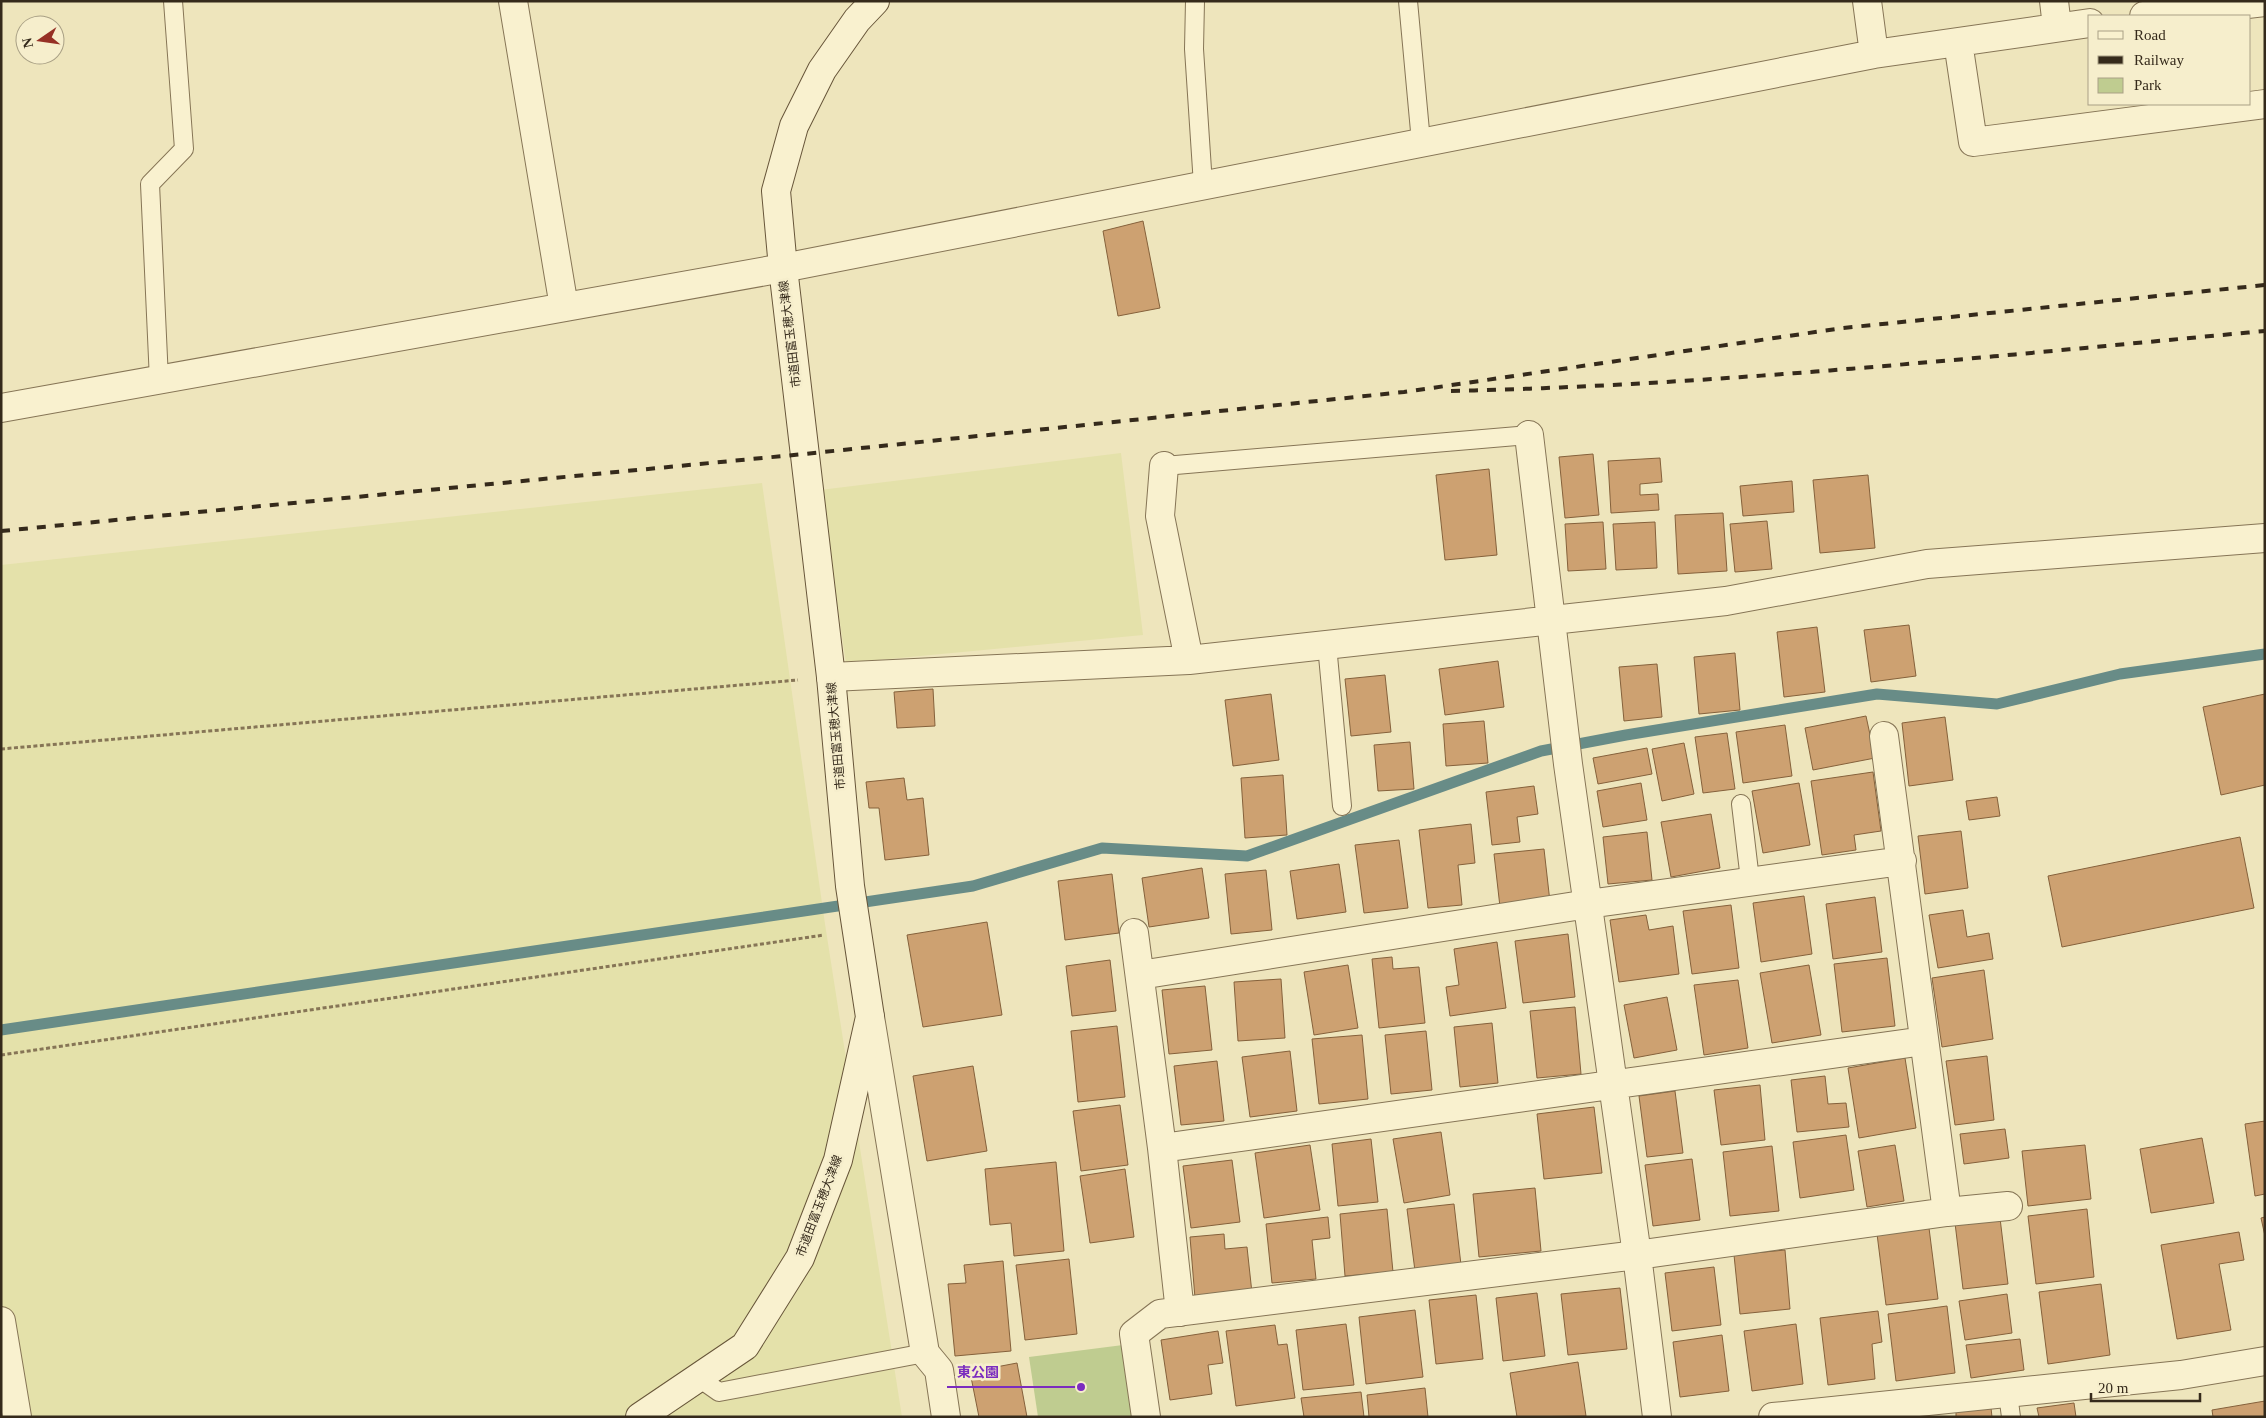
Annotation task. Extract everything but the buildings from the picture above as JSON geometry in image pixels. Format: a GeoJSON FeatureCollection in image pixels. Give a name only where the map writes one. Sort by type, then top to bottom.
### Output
{"type":"FeatureCollection","features":[{"type":"Feature","properties":{"kind":"street"},"geometry":{"type":"LineString","coordinates":[[513,1],[564,307]]}},
{"type":"Feature","properties":{"kind":"street","name":"市道田富玉穂大津線"},"geometry":{"type":"LineString","coordinates":[[640,1417],[745,1346],[800,1258],[838,1160],[870,1017],[850,886],[831,677],[783,268],[776,191],[794,126],[822,70],[856,20],[875,1]]}},
{"type":"Feature","properties":{"kind":"street"},"geometry":{"type":"LineString","coordinates":[[1867,1],[1874,54]]}},
{"type":"Feature","properties":{"kind":"street"},"geometry":{"type":"LineString","coordinates":[[2153,15],[2264,2]]}},
{"type":"Feature","properties":{"kind":"street"},"geometry":{"type":"LineString","coordinates":[[1,408],[783,268],[1874,54],[1958,42],[2055,14],[2088,22]]}},
{"type":"Feature","properties":{"kind":"street"},"geometry":{"type":"LineString","coordinates":[[1958,42],[1973,142],[2265,104]]}},
{"type":"Feature","properties":{"kind":"street"},"geometry":{"type":"LineString","coordinates":[[1529,435],[1563,728],[1637,1255],[1657,1417]]}},
{"type":"Feature","properties":{"kind":"street"},"geometry":{"type":"LineString","coordinates":[[1164,466],[1160,516],[1189,660]]}},
{"type":"Feature","properties":{"kind":"street"},"geometry":{"type":"LineString","coordinates":[[831,677],[1189,660],[1726,601],[1927,564],[2265,538]]}},
{"type":"Feature","properties":{"kind":"street"},"geometry":{"type":"LineString","coordinates":[[1884,736],[1947,1212]]}},
{"type":"Feature","properties":{"kind":"street"},"geometry":{"type":"LineString","coordinates":[[1140,975],[1588,904],[1750,880],[1902,861]]}},
{"type":"Feature","properties":{"kind":"street"},"geometry":{"type":"LineString","coordinates":[[1134,933],[1162,1148],[1180,1312]]}},
{"type":"Feature","properties":{"kind":"street"},"geometry":{"type":"LineString","coordinates":[[870,1017],[925,1353],[939,1370],[946,1417]]}},
{"type":"Feature","properties":{"kind":"street"},"geometry":{"type":"LineString","coordinates":[[1162,1148],[1924,1041]]}},
{"type":"Feature","properties":{"kind":"street"},"geometry":{"type":"LineString","coordinates":[[1146,1417],[1134,1334],[1160,1314],[1637,1255],[1947,1212],[2008,1206]]}},
{"type":"Feature","properties":{"kind":"street"},"geometry":{"type":"LineString","coordinates":[[1,1321],[17,1417]]}},
{"type":"Feature","properties":{"kind":"street"},"geometry":{"type":"LineString","coordinates":[[1773,1417],[2009,1405],[2265,1361]]}},
{"type":"Feature","properties":{"kind":"lane"},"geometry":{"type":"LineString","coordinates":[[159,380],[150,184],[184,149],[173,1]]}},
{"type":"Feature","properties":{"kind":"lane"},"geometry":{"type":"LineString","coordinates":[[1195,1],[1194,48],[1203,185]]}},
{"type":"Feature","properties":{"kind":"lane"},"geometry":{"type":"LineString","coordinates":[[1408,1],[1421,142]]}},
{"type":"Feature","properties":{"kind":"lane"},"geometry":{"type":"LineString","coordinates":[[1164,466],[1529,435]]}},
{"type":"Feature","properties":{"kind":"lane"},"geometry":{"type":"LineString","coordinates":[[1327,645],[1342,806]]}},
{"type":"Feature","properties":{"kind":"lane"},"geometry":{"type":"LineString","coordinates":[[1741,804],[1750,880]]}},
{"type":"Feature","properties":{"kind":"lane"},"geometry":{"type":"LineString","coordinates":[[699,1378],[719,1392],[925,1353]]}},
{"type":"Feature","properties":{"kind":"path"},"geometry":{"type":"LineString","coordinates":[[1,748],[831,677]]}},
{"type":"Feature","properties":{"kind":"path"},"geometry":{"type":"LineString","coordinates":[[1,1055],[857,930]]}},
{"type":"Feature","properties":{"kind":"shaded area"},"geometry":{"type":"Polygon","coordinates":[[[1121,453],[1143,635],[846,663],[820,490],[1121,453]]]}},
{"type":"Feature","properties":{"kind":"shaded area"},"geometry":{"type":"Polygon","coordinates":[[[762,483],[825,924],[902,1417],[1,1417],[1,565],[762,483]]]}},
{"type":"Feature","properties":{"kind":"green space"},"geometry":{"type":"Polygon","coordinates":[[[1123,1345],[1133,1417],[1038,1417],[1029,1357],[1123,1345]]]}},
{"type":"Feature","properties":{"kind":"waterway"},"geometry":{"type":"LineString","coordinates":[[1,1030],[973,886],[1102,848],[1247,856],[1541,751],[1626,735],[1877,694],[1997,704],[2120,674],[2265,654]]}},
{"type":"Feature","properties":{"kind":"railway"},"geometry":{"type":"LineString","coordinates":[[1,531],[804,454],[1404,392],[1843,328],[2265,285]]}},
{"type":"Feature","properties":{"kind":"railway"},"geometry":{"type":"LineString","coordinates":[[1451,391],[1553,388],[1757,376],[2265,331]]}},
{"type":"Feature","properties":{"kind":"place","name":"東公園"},"geometry":{"type":"Point","coordinates":[1081,1387]}}]}
